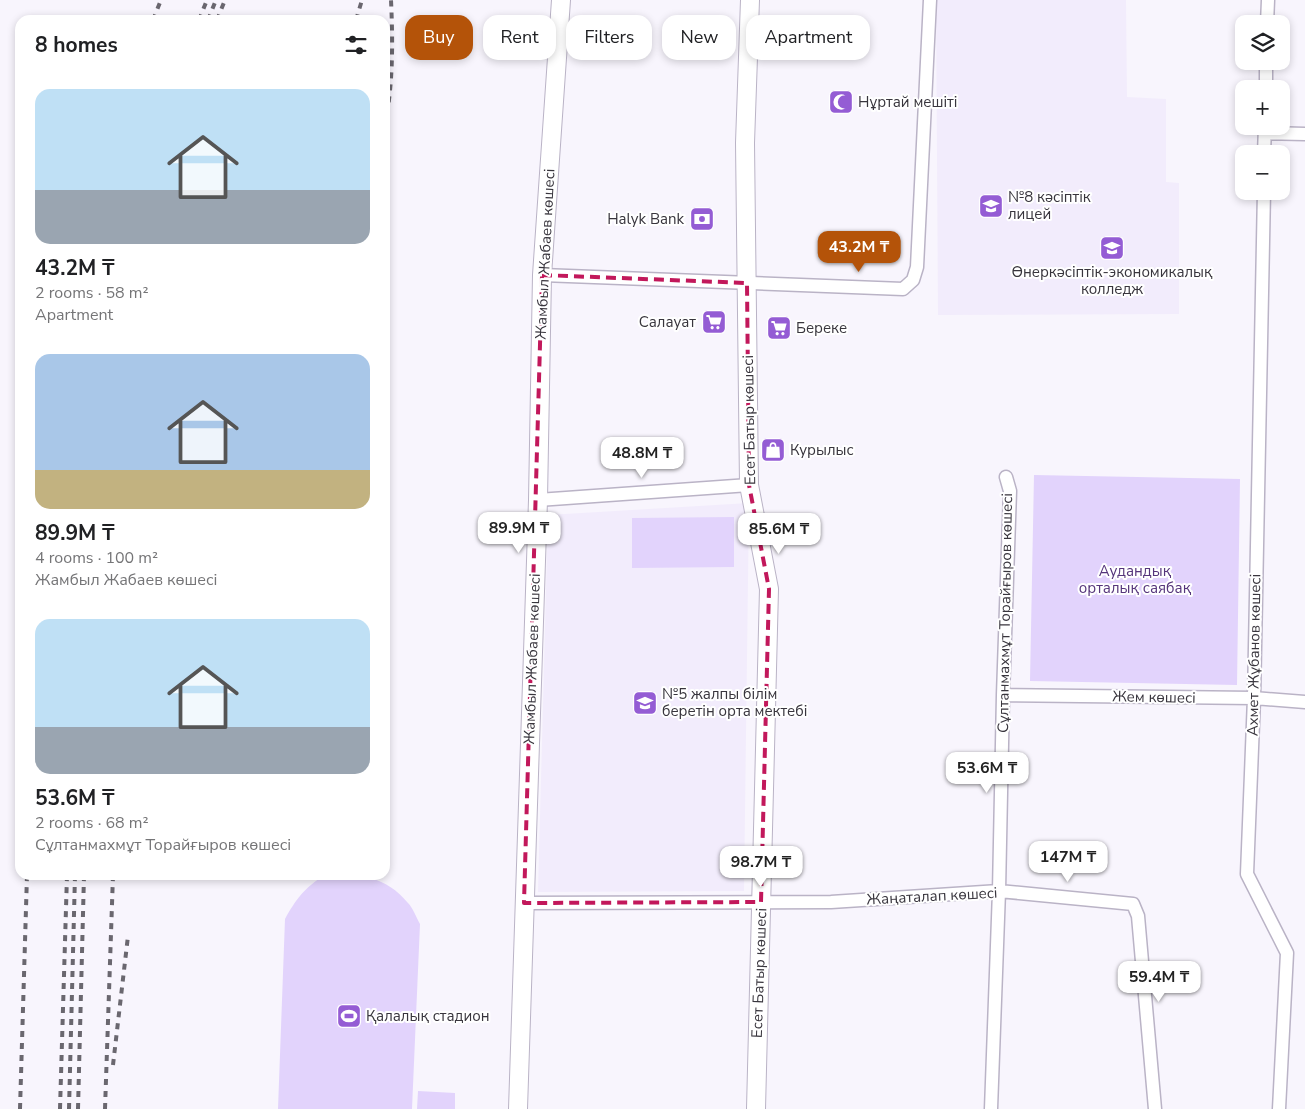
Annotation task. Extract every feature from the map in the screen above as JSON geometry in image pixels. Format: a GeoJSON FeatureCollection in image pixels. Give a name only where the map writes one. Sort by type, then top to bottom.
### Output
{"type":"FeatureCollection","features":[{"type":"Feature","properties":{"kind":"street","name":"Жамбыл Жабаев көшесі"},"geometry":{"type":"LineString","coordinates":[[518,1109],[538,500],[542,275],[560,0]]}},
{"type":"Feature","properties":{"kind":"street","name":"Есет Батыр көшесі"},"geometry":{"type":"LineString","coordinates":[[750,0],[745,143],[749,485],[769,588],[756,1109]]}},
{"type":"Feature","properties":{"kind":"street"},"geometry":{"type":"LineString","coordinates":[[542,275],[903,289],[913,280],[917,267],[930,0]]}},
{"type":"Feature","properties":{"kind":"street"},"geometry":{"type":"LineString","coordinates":[[1267,15],[1268,0]]}},
{"type":"Feature","properties":{"kind":"street"},"geometry":{"type":"LineString","coordinates":[[1290,132],[1305,134]]}},
{"type":"Feature","properties":{"kind":"street","name":"Ахмет Жұбанов көшесі"},"geometry":{"type":"LineString","coordinates":[[1264,200],[1254,698],[1247,874],[1287,953],[1279,1109]]}},
{"type":"Feature","properties":{"kind":"street","name":"Сұлтанмахмұт Торайғыров көшесі"},"geometry":{"type":"LineString","coordinates":[[991,1109],[1010,491],[1006,477]]}},
{"type":"Feature","properties":{"kind":"street"},"geometry":{"type":"LineString","coordinates":[[538,500],[749,485]]}},
{"type":"Feature","properties":{"kind":"street","name":"Жем көшесі"},"geometry":{"type":"LineString","coordinates":[[1003,695],[1254,698],[1305,702]]}},
{"type":"Feature","properties":{"kind":"street","name":"Жаңаталап көшесі"},"geometry":{"type":"LineString","coordinates":[[524,903],[831,902],[999,891],[1133,904],[1138,916],[1156,1109]]}},
{"type":"Feature","properties":{"kind":"highlighted area"},"geometry":{"type":"Polygon","coordinates":[[[542,275],[747,283],[749,485],[769,589],[761,902],[524,903],[542,275]]]}},
{"type":"Feature","properties":{"kind":"shaded area"},"geometry":{"type":"Polygon","coordinates":[[[936,0],[1126,0],[1127,97],[1166,99],[1166,182],[1179,183],[1179,314],[938,315],[936,0]]]}},
{"type":"Feature","properties":{"kind":"shaded area","name":"№5 жалпы білім беретін орта мектебі"},"geometry":{"type":"Polygon","coordinates":[[[749,503],[744,891],[538,892],[548,515],[749,503]]]}},
{"type":"Feature","properties":{"kind":"green space","name":"Аудандық орталық саябақ"},"geometry":{"type":"Polygon","coordinates":[[[1034,475],[1240,479],[1237,685],[1030,681],[1034,475]]]}},
{"type":"Feature","properties":{"kind":"green space"},"geometry":{"type":"Polygon","coordinates":[[[734,517],[734,567],[632,568],[632,518],[734,517]]]}},
{"type":"Feature","properties":{"kind":"green space","name":"Қалалық стадион"},"geometry":{"type":"Polygon","coordinates":[[[318,880],[380,881],[399,893],[413,910],[420,924],[412,1109],[278,1109],[285,919],[293,905],[318,880]]]}},
{"type":"Feature","properties":{"kind":"green space"},"geometry":{"type":"Polygon","coordinates":[[[418,1091],[455,1093],[455,1109],[417,1109],[418,1091]]]}},
{"type":"Feature","properties":{"kind":"railway"},"geometry":{"type":"LineString","coordinates":[[155,15],[161,0]]}},
{"type":"Feature","properties":{"kind":"railway"},"geometry":{"type":"LineString","coordinates":[[201,15],[207,0]]}},
{"type":"Feature","properties":{"kind":"railway"},"geometry":{"type":"LineString","coordinates":[[210,15],[216,0]]}},
{"type":"Feature","properties":{"kind":"railway"},"geometry":{"type":"LineString","coordinates":[[219,15],[225,0]]}},
{"type":"Feature","properties":{"kind":"railway"},"geometry":{"type":"LineString","coordinates":[[358,15],[362,0]]}},
{"type":"Feature","properties":{"kind":"railway"},"geometry":{"type":"LineString","coordinates":[[390,95],[392,63],[391,0]]}},
{"type":"Feature","properties":{"kind":"railway"},"geometry":{"type":"LineString","coordinates":[[20,1109],[27,880]]}},
{"type":"Feature","properties":{"kind":"railway"},"geometry":{"type":"LineString","coordinates":[[60,1109],[67,880]]}},
{"type":"Feature","properties":{"kind":"railway"},"geometry":{"type":"LineString","coordinates":[[69,1109],[75,880]]}},
{"type":"Feature","properties":{"kind":"railway"},"geometry":{"type":"LineString","coordinates":[[78,1109],[84,880]]}},
{"type":"Feature","properties":{"kind":"railway"},"geometry":{"type":"LineString","coordinates":[[105,1109],[113,880]]}},
{"type":"Feature","properties":{"kind":"railway"},"geometry":{"type":"LineString","coordinates":[[113,1065],[128,936]]}},
{"type":"Feature","properties":{"kind":"place","name":"Нұртай мешіті"},"geometry":{"type":"Point","coordinates":[841,102]}},
{"type":"Feature","properties":{"kind":"place","name":"№8 кәсіптік лицей"},"geometry":{"type":"Point","coordinates":[991,206]}},
{"type":"Feature","properties":{"kind":"place","name":"Halyk Bank"},"geometry":{"type":"Point","coordinates":[702,219]}},
{"type":"Feature","properties":{"kind":"place","name":"Өнеркәсіптік-экономикалық колледж"},"geometry":{"type":"Point","coordinates":[1112,248]}},
{"type":"Feature","properties":{"kind":"place","name":"Салауат"},"geometry":{"type":"Point","coordinates":[714,322]}},
{"type":"Feature","properties":{"kind":"place","name":"Береке"},"geometry":{"type":"Point","coordinates":[779,328]}},
{"type":"Feature","properties":{"kind":"place","name":"Курылыс"},"geometry":{"type":"Point","coordinates":[773,450]}},
{"type":"Feature","properties":{"kind":"place","name":"№5 жалпы білім беретін орта мектебі"},"geometry":{"type":"Point","coordinates":[645,703]}},
{"type":"Feature","properties":{"kind":"place","name":"Қалалық стадион"},"geometry":{"type":"Point","coordinates":[349,1016]}}]}
